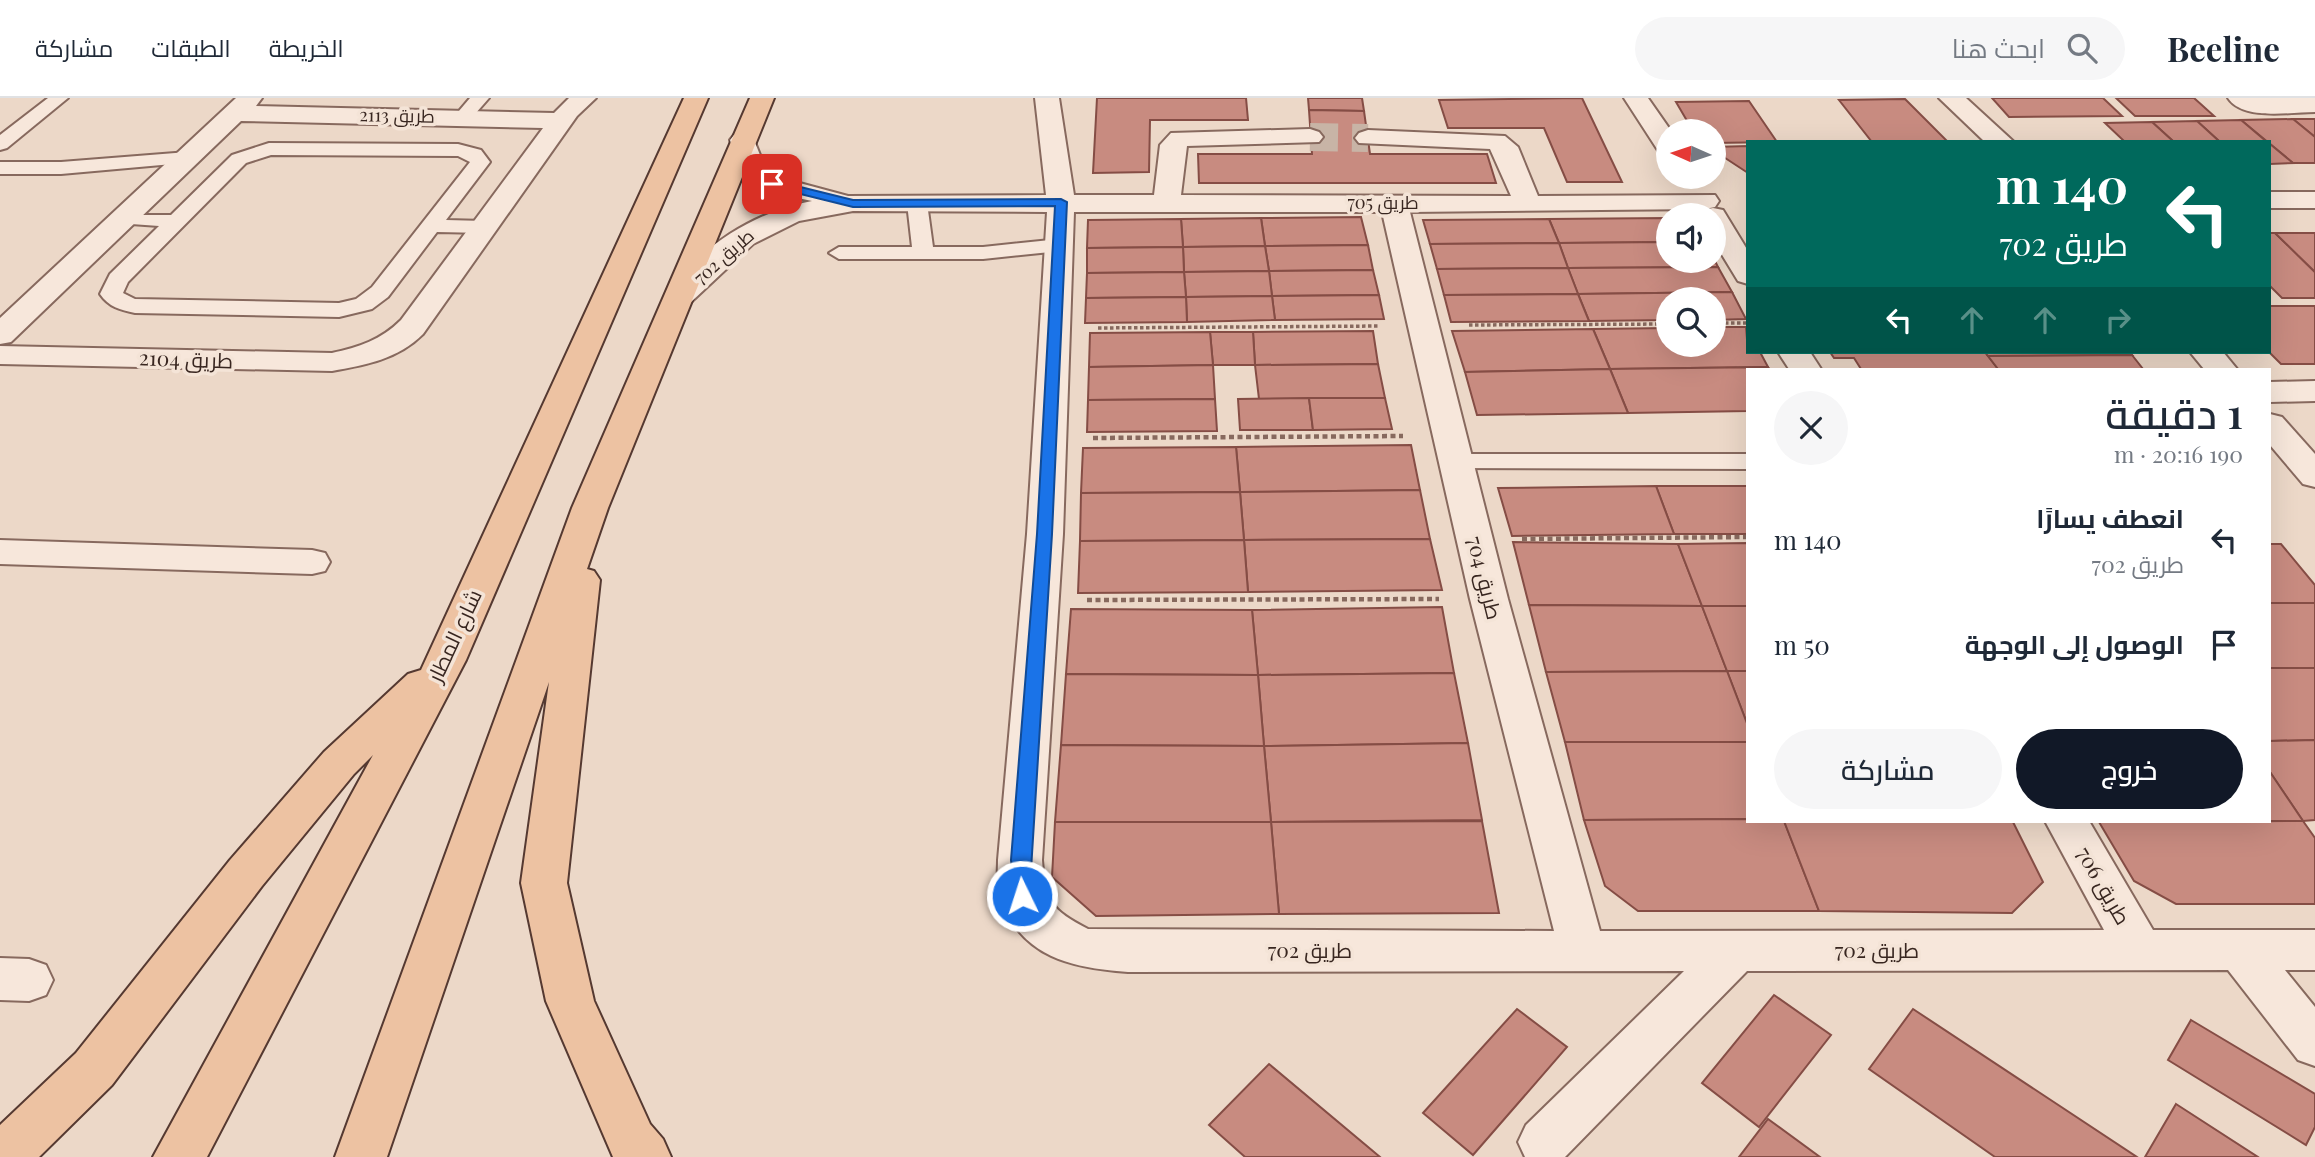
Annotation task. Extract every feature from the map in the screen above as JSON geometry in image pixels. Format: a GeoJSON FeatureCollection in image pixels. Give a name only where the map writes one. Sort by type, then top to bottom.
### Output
{"type":"FeatureCollection","features":[{"type":"Feature","properties":{"kind":"main road","name":"شارع المطار"},"geometry":{"type":"LineString","coordinates":[[178,1157],[446,660],[696,98]]}},
{"type":"Feature","properties":{"kind":"main road"},"geometry":{"type":"LineString","coordinates":[[361,1157],[590,508],[762,98]]}},
{"type":"Feature","properties":{"kind":"main road"},"geometry":{"type":"LineString","coordinates":[[590,508],[544,883],[570,1001],[632,1140],[645,1157]]}},
{"type":"Feature","properties":{"kind":"main road"},"geometry":{"type":"LineString","coordinates":[[3,1157],[94,1069],[246,873],[339,763],[446,660]]}},
{"type":"Feature","properties":{"kind":"street","name":"طريق 702"},"geometry":{"type":"LineString","coordinates":[[1046,98],[1061,202],[1060,245],[1040,600],[1020,860],[1022,896],[1044,929],[1082,949],[1128,952],[2315,950]]}},
{"type":"Feature","properties":{"kind":"street"},"geometry":{"type":"LineString","coordinates":[[1636,98],[1656,128]]}},
{"type":"Feature","properties":{"kind":"street"},"geometry":{"type":"LineString","coordinates":[[1951,98],[1999,140]]}},
{"type":"Feature","properties":{"kind":"street"},"geometry":{"type":"LineString","coordinates":[[2240,98],[2259,105],[2315,105]]}},
{"type":"Feature","properties":{"kind":"street","name":"طريق 2113"},"geometry":{"type":"LineString","coordinates":[[0,335],[242,106],[462,118],[570,107]]}},
{"type":"Feature","properties":{"kind":"street","name":"طريق 2113"},"geometry":{"type":"LineString","coordinates":[[371,354],[402,337],[412,327],[570,107]]}},
{"type":"Feature","properties":{"kind":"street"},"geometry":{"type":"LineString","coordinates":[[1167,203],[1173,145],[1180,138],[1310,137]]}},
{"type":"Feature","properties":{"kind":"street"},"geometry":{"type":"LineString","coordinates":[[1368,138],[1496,141],[1505,147],[1528,204]]}},
{"type":"Feature","properties":{"kind":"street","name":"طريق 702"},"geometry":{"type":"LineString","coordinates":[[743,140],[752,169],[772,184],[853,203]]}},
{"type":"Feature","properties":{"kind":"street"},"geometry":{"type":"LineString","coordinates":[[2271,201],[2315,200]]}},
{"type":"Feature","properties":{"kind":"street","name":"طريق 702"},"geometry":{"type":"LineString","coordinates":[[680,296],[727,251],[758,228],[787,215],[853,203],[1061,202]]}},
{"type":"Feature","properties":{"kind":"street","name":"طريق 705"},"geometry":{"type":"LineString","coordinates":[[1061,202],[1528,204],[1656,209]]}},
{"type":"Feature","properties":{"kind":"street","name":"طريق 704"},"geometry":{"type":"LineString","coordinates":[[1394,203],[1489,599],[1582,951]]}},
{"type":"Feature","properties":{"kind":"street"},"geometry":{"type":"LineString","coordinates":[[1726,238],[1746,272]]}},
{"type":"Feature","properties":{"kind":"street","name":"طريق 2104"},"geometry":{"type":"LineString","coordinates":[[0,355],[313,363],[371,354]]}},
{"type":"Feature","properties":{"kind":"street"},"geometry":{"type":"LineString","coordinates":[[2208,354],[2220,368]]}},
{"type":"Feature","properties":{"kind":"street"},"geometry":{"type":"LineString","coordinates":[[2271,392],[2315,391]]}},
{"type":"Feature","properties":{"kind":"street"},"geometry":{"type":"LineString","coordinates":[[2271,426],[2315,476]]}},
{"type":"Feature","properties":{"kind":"street"},"geometry":{"type":"LineString","coordinates":[[0,552],[312,562]]}},
{"type":"Feature","properties":{"kind":"street","name":"طريق 706"},"geometry":{"type":"LineString","coordinates":[[2068,823],[2140,951]]}},
{"type":"Feature","properties":{"kind":"street"},"geometry":{"type":"LineString","coordinates":[[2239,950],[2315,1044]]}},
{"type":"Feature","properties":{"kind":"street"},"geometry":{"type":"LineString","coordinates":[[1544,1142],[1736,951]]}},
{"type":"Feature","properties":{"kind":"lane"},"geometry":{"type":"LineString","coordinates":[[0,144],[59,98]]}},
{"type":"Feature","properties":{"kind":"lane"},"geometry":{"type":"LineString","coordinates":[[462,118],[480,98]]}},
{"type":"Feature","properties":{"kind":"lane"},"geometry":{"type":"LineString","coordinates":[[458,150],[474,154],[480,162],[477,168],[432,226],[380,292],[352,308],[328,310],[135,306],[115,300],[111,294],[118,279],[176,220],[239,159],[258,151],[458,150]]}},
{"type":"Feature","properties":{"kind":"lane"},"geometry":{"type":"LineString","coordinates":[[0,168],[61,168],[188,158]]}},
{"type":"Feature","properties":{"kind":"lane"},"geometry":{"type":"LineString","coordinates":[[917,203],[923,253]]}},
{"type":"Feature","properties":{"kind":"lane"},"geometry":{"type":"LineString","coordinates":[[124,219],[176,220]]}},
{"type":"Feature","properties":{"kind":"lane"},"geometry":{"type":"LineString","coordinates":[[432,226],[485,227]]}},
{"type":"Feature","properties":{"kind":"lane"},"geometry":{"type":"LineString","coordinates":[[839,253],[984,253],[1060,245]]}},
{"type":"Feature","properties":{"kind":"lane"},"geometry":{"type":"LineString","coordinates":[[1452,449],[1746,462]]}},
{"type":"Feature","properties":{"kind":"path"},"geometry":{"type":"LineString","coordinates":[[1726,323],[1746,323]]}},
{"type":"Feature","properties":{"kind":"path"},"geometry":{"type":"LineString","coordinates":[[1056,329],[1656,324]]}},
{"type":"Feature","properties":{"kind":"path"},"geometry":{"type":"LineString","coordinates":[[1049,438],[1452,449]]}},
{"type":"Feature","properties":{"kind":"path"},"geometry":{"type":"LineString","coordinates":[[1474,539],[1746,537]]}},
{"type":"Feature","properties":{"kind":"path"},"geometry":{"type":"LineString","coordinates":[[1040,600],[1489,599]]}},
{"type":"Feature","properties":{"kind":"building"},"geometry":{"type":"Polygon","coordinates":[[[1097,98],[1246,98],[1248,120],[1150,120],[1149,172],[1093,173],[1097,98]]]}},
{"type":"Feature","properties":{"kind":"building"},"geometry":{"type":"Polygon","coordinates":[[[1308,98],[1362,98],[1364,111],[1309,110],[1308,98]]]}},
{"type":"Feature","properties":{"kind":"building"},"geometry":{"type":"Polygon","coordinates":[[[1582,98],[1622,182],[1567,182],[1544,128],[1448,128],[1439,100],[1582,98]]]}},
{"type":"Feature","properties":{"kind":"building"},"geometry":{"type":"Polygon","coordinates":[[[1992,98],[2103,98],[2122,116],[2009,117],[1992,98]]]}},
{"type":"Feature","properties":{"kind":"building"},"geometry":{"type":"Polygon","coordinates":[[[2116,98],[2194,98],[2214,116],[2135,116],[2116,98]]]}},
{"type":"Feature","properties":{"kind":"building"},"geometry":{"type":"Polygon","coordinates":[[[1905,99],[1946,140],[1870,140],[1839,100],[1905,99]]]}},
{"type":"Feature","properties":{"kind":"building"},"geometry":{"type":"Polygon","coordinates":[[[1749,101],[1776,140],[1726,143],[1726,119],[1686,119],[1676,102],[1749,101]]]}},
{"type":"Feature","properties":{"kind":"building"},"geometry":{"type":"Polygon","coordinates":[[[1309,110],[1364,111],[1370,154],[1487,154],[1496,183],[1199,183],[1198,154],[1312,154],[1309,110]]]}},
{"type":"Feature","properties":{"kind":"building"},"geometry":{"type":"Polygon","coordinates":[[[2293,119],[2315,119],[2315,137],[2293,119]]]}},
{"type":"Feature","properties":{"kind":"building"},"geometry":{"type":"Polygon","coordinates":[[[2293,119],[2315,137],[2315,163],[2293,163],[2271,145],[2271,140],[2265,140],[2241,120],[2293,119]]]}},
{"type":"Feature","properties":{"kind":"building"},"geometry":{"type":"Polygon","coordinates":[[[2241,120],[2265,140],[2218,140],[2197,121],[2241,120]]]}},
{"type":"Feature","properties":{"kind":"building"},"geometry":{"type":"Polygon","coordinates":[[[2197,121],[2218,140],[2172,140],[2152,122],[2197,121]]]}},
{"type":"Feature","properties":{"kind":"building"},"geometry":{"type":"Polygon","coordinates":[[[2152,122],[2172,140],[2123,140],[2105,123],[2152,122]]]}},
{"type":"Feature","properties":{"kind":"building"},"geometry":{"type":"Polygon","coordinates":[[[2271,145],[2293,163],[2271,164],[2271,145]]]}},
{"type":"Feature","properties":{"kind":"building"},"geometry":{"type":"Polygon","coordinates":[[[1746,146],[1746,172],[1726,159],[1726,147],[1746,146]]]}},
{"type":"Feature","properties":{"kind":"building"},"geometry":{"type":"Polygon","coordinates":[[[1361,217],[1368,245],[1265,246],[1261,218],[1361,217]]]}},
{"type":"Feature","properties":{"kind":"building"},"geometry":{"type":"Polygon","coordinates":[[[1261,218],[1265,246],[1183,247],[1181,219],[1261,218]]]}},
{"type":"Feature","properties":{"kind":"building"},"geometry":{"type":"Polygon","coordinates":[[[1656,218],[1656,242],[1559,243],[1549,219],[1656,218]]]}},
{"type":"Feature","properties":{"kind":"building"},"geometry":{"type":"Polygon","coordinates":[[[1181,219],[1183,247],[1087,248],[1088,220],[1181,219]]]}},
{"type":"Feature","properties":{"kind":"building"},"geometry":{"type":"Polygon","coordinates":[[[1549,219],[1559,243],[1430,244],[1423,220],[1549,219]]]}},
{"type":"Feature","properties":{"kind":"building"},"geometry":{"type":"Polygon","coordinates":[[[2271,233],[2275,233],[2315,272],[2315,298],[2282,298],[2271,287],[2271,233]]]}},
{"type":"Feature","properties":{"kind":"building"},"geometry":{"type":"Polygon","coordinates":[[[2275,233],[2315,233],[2315,272],[2275,233]]]}},
{"type":"Feature","properties":{"kind":"building"},"geometry":{"type":"Polygon","coordinates":[[[1656,242],[1656,267],[1568,268],[1559,243],[1656,242]]]}},
{"type":"Feature","properties":{"kind":"building"},"geometry":{"type":"Polygon","coordinates":[[[1559,243],[1568,268],[1437,269],[1430,244],[1559,243]]]}},
{"type":"Feature","properties":{"kind":"building"},"geometry":{"type":"Polygon","coordinates":[[[1368,245],[1373,270],[1269,271],[1265,246],[1368,245]]]}},
{"type":"Feature","properties":{"kind":"building"},"geometry":{"type":"Polygon","coordinates":[[[1265,246],[1269,271],[1184,272],[1183,247],[1265,246]]]}},
{"type":"Feature","properties":{"kind":"building"},"geometry":{"type":"Polygon","coordinates":[[[1183,247],[1184,272],[1087,273],[1087,248],[1183,247]]]}},
{"type":"Feature","properties":{"kind":"building"},"geometry":{"type":"Polygon","coordinates":[[[1656,267],[1656,273],[1721,273],[1732,292],[1726,292],[1726,287],[1656,287],[1656,293],[1578,294],[1568,268],[1656,267]]]}},
{"type":"Feature","properties":{"kind":"building"},"geometry":{"type":"Polygon","coordinates":[[[1568,268],[1578,294],[1444,295],[1437,269],[1568,268]]]}},
{"type":"Feature","properties":{"kind":"building"},"geometry":{"type":"Polygon","coordinates":[[[1373,270],[1379,295],[1272,296],[1269,271],[1373,270]]]}},
{"type":"Feature","properties":{"kind":"building"},"geometry":{"type":"Polygon","coordinates":[[[1269,271],[1272,296],[1186,297],[1184,272],[1269,271]]]}},
{"type":"Feature","properties":{"kind":"building"},"geometry":{"type":"Polygon","coordinates":[[[1184,272],[1186,297],[1086,298],[1087,273],[1184,272]]]}},
{"type":"Feature","properties":{"kind":"building"},"geometry":{"type":"Polygon","coordinates":[[[1726,292],[1732,292],[1746,319],[1726,320],[1726,292]]]}},
{"type":"Feature","properties":{"kind":"building"},"geometry":{"type":"Polygon","coordinates":[[[1656,293],[1656,320],[1589,321],[1578,294],[1656,293]]]}},
{"type":"Feature","properties":{"kind":"building"},"geometry":{"type":"Polygon","coordinates":[[[1578,294],[1589,321],[1451,322],[1444,295],[1578,294]]]}},
{"type":"Feature","properties":{"kind":"building"},"geometry":{"type":"Polygon","coordinates":[[[1379,295],[1384,319],[1275,320],[1272,296],[1379,295]]]}},
{"type":"Feature","properties":{"kind":"building"},"geometry":{"type":"Polygon","coordinates":[[[1272,296],[1275,320],[1187,322],[1186,297],[1272,296]]]}},
{"type":"Feature","properties":{"kind":"building"},"geometry":{"type":"Polygon","coordinates":[[[1186,297],[1187,322],[1085,323],[1086,298],[1186,297]]]}},
{"type":"Feature","properties":{"kind":"building"},"geometry":{"type":"Polygon","coordinates":[[[2271,306],[2315,306],[2315,364],[2281,364],[2271,354],[2271,306]]]}},
{"type":"Feature","properties":{"kind":"building"},"geometry":{"type":"Polygon","coordinates":[[[1726,327],[1746,327],[1746,354],[1761,354],[1768,367],[1610,369],[1593,329],[1656,328],[1656,357],[1726,357],[1726,327]]]}},
{"type":"Feature","properties":{"kind":"building"},"geometry":{"type":"Polygon","coordinates":[[[1593,329],[1610,369],[1465,372],[1452,331],[1593,329]]]}},
{"type":"Feature","properties":{"kind":"building"},"geometry":{"type":"Polygon","coordinates":[[[1373,331],[1378,364],[1255,365],[1253,332],[1373,331]]]}},
{"type":"Feature","properties":{"kind":"building"},"geometry":{"type":"Polygon","coordinates":[[[1210,332],[1253,332],[1255,365],[1213,365],[1210,332]]]}},
{"type":"Feature","properties":{"kind":"building"},"geometry":{"type":"Polygon","coordinates":[[[1210,332],[1213,365],[1089,367],[1090,333],[1210,332]]]}},
{"type":"Feature","properties":{"kind":"building"},"geometry":{"type":"Polygon","coordinates":[[[1831,354],[1987,354],[1997,368],[1860,368],[1854,358],[1834,358],[1831,354]]]}},
{"type":"Feature","properties":{"kind":"building"},"geometry":{"type":"Polygon","coordinates":[[[1986,354],[2132,355],[1988,356],[1986,354]]]}},
{"type":"Feature","properties":{"kind":"building"},"geometry":{"type":"Polygon","coordinates":[[[2132,355],[2142,368],[1997,368],[1988,356],[2132,355]]]}},
{"type":"Feature","properties":{"kind":"building"},"geometry":{"type":"Polygon","coordinates":[[[1378,364],[1385,398],[1259,399],[1255,365],[1378,364]]]}},
{"type":"Feature","properties":{"kind":"building"},"geometry":{"type":"Polygon","coordinates":[[[1213,365],[1215,399],[1088,400],[1089,367],[1213,365]]]}},
{"type":"Feature","properties":{"kind":"building"},"geometry":{"type":"Polygon","coordinates":[[[1768,367],[1768,368],[1746,368],[1746,411],[1628,413],[1610,369],[1768,367]]]}},
{"type":"Feature","properties":{"kind":"building"},"geometry":{"type":"Polygon","coordinates":[[[1610,369],[1628,413],[1477,415],[1465,372],[1610,369]]]}},
{"type":"Feature","properties":{"kind":"building"},"geometry":{"type":"Polygon","coordinates":[[[1309,398],[1313,430],[1240,430],[1238,399],[1309,398]]]}},
{"type":"Feature","properties":{"kind":"building"},"geometry":{"type":"Polygon","coordinates":[[[1309,398],[1385,398],[1392,429],[1313,430],[1309,398]]]}},
{"type":"Feature","properties":{"kind":"building"},"geometry":{"type":"Polygon","coordinates":[[[1215,399],[1217,431],[1087,432],[1088,400],[1215,399]]]}},
{"type":"Feature","properties":{"kind":"building"},"geometry":{"type":"Polygon","coordinates":[[[1411,445],[1420,490],[1240,492],[1236,447],[1411,445]]]}},
{"type":"Feature","properties":{"kind":"building"},"geometry":{"type":"Polygon","coordinates":[[[1236,447],[1240,492],[1081,493],[1083,448],[1236,447]]]}},
{"type":"Feature","properties":{"kind":"building"},"geometry":{"type":"Polygon","coordinates":[[[1656,486],[1746,486],[1746,534],[1674,534],[1656,486]]]}},
{"type":"Feature","properties":{"kind":"building"},"geometry":{"type":"Polygon","coordinates":[[[1656,486],[1674,534],[1512,536],[1498,488],[1656,486]]]}},
{"type":"Feature","properties":{"kind":"building"},"geometry":{"type":"Polygon","coordinates":[[[1420,490],[1430,539],[1244,540],[1240,492],[1420,490]]]}},
{"type":"Feature","properties":{"kind":"building"},"geometry":{"type":"Polygon","coordinates":[[[1240,492],[1244,540],[1080,541],[1081,493],[1240,492]]]}},
{"type":"Feature","properties":{"kind":"building"},"geometry":{"type":"Polygon","coordinates":[[[1430,539],[1442,590],[1248,592],[1244,540],[1430,539]]]}},
{"type":"Feature","properties":{"kind":"building"},"geometry":{"type":"Polygon","coordinates":[[[1244,540],[1248,592],[1078,593],[1080,541],[1244,540]]]}},
{"type":"Feature","properties":{"kind":"building"},"geometry":{"type":"Polygon","coordinates":[[[1513,542],[1678,544],[1702,606],[1529,605],[1513,542]]]}},
{"type":"Feature","properties":{"kind":"building"},"geometry":{"type":"Polygon","coordinates":[[[1746,543],[1746,606],[1702,606],[1678,544],[1746,543]]]}},
{"type":"Feature","properties":{"kind":"building"},"geometry":{"type":"Polygon","coordinates":[[[2271,544],[2281,544],[2315,585],[2315,603],[2271,603],[2271,544]]]}},
{"type":"Feature","properties":{"kind":"building"},"geometry":{"type":"Polygon","coordinates":[[[2271,603],[2315,603],[2315,668],[2271,668],[2271,603]]]}},
{"type":"Feature","properties":{"kind":"building"},"geometry":{"type":"Polygon","coordinates":[[[1529,605],[1702,606],[1727,671],[1546,672],[1529,605]]]}},
{"type":"Feature","properties":{"kind":"building"},"geometry":{"type":"Polygon","coordinates":[[[1702,606],[1746,606],[1746,671],[1727,671],[1702,606]]]}},
{"type":"Feature","properties":{"kind":"building"},"geometry":{"type":"Polygon","coordinates":[[[1442,607],[1454,673],[1258,675],[1252,610],[1442,607]]]}},
{"type":"Feature","properties":{"kind":"building"},"geometry":{"type":"Polygon","coordinates":[[[1071,609],[1252,610],[1258,675],[1066,674],[1071,609]]]}},
{"type":"Feature","properties":{"kind":"building"},"geometry":{"type":"Polygon","coordinates":[[[2271,668],[2315,668],[2315,740],[2271,741],[2271,668]]]}},
{"type":"Feature","properties":{"kind":"building"},"geometry":{"type":"Polygon","coordinates":[[[1727,671],[1746,671],[1746,721],[1727,671]]]}},
{"type":"Feature","properties":{"kind":"building"},"geometry":{"type":"Polygon","coordinates":[[[1727,671],[1746,721],[1746,742],[1565,742],[1546,672],[1727,671]]]}},
{"type":"Feature","properties":{"kind":"building"},"geometry":{"type":"Polygon","coordinates":[[[1454,673],[1468,743],[1264,746],[1258,675],[1454,673]]]}},
{"type":"Feature","properties":{"kind":"building"},"geometry":{"type":"Polygon","coordinates":[[[1066,674],[1258,675],[1264,746],[1061,745],[1066,674]]]}},
{"type":"Feature","properties":{"kind":"building"},"geometry":{"type":"Polygon","coordinates":[[[2315,740],[2315,820],[2303,821],[2271,773],[2271,741],[2315,740]]]}},
{"type":"Feature","properties":{"kind":"building"},"geometry":{"type":"Polygon","coordinates":[[[1565,742],[1746,742],[1746,819],[1584,820],[1565,742]]]}},
{"type":"Feature","properties":{"kind":"building"},"geometry":{"type":"Polygon","coordinates":[[[1468,743],[1482,820],[1271,822],[1264,746],[1468,743]]]}},
{"type":"Feature","properties":{"kind":"building"},"geometry":{"type":"Polygon","coordinates":[[[1061,745],[1264,746],[1271,822],[1055,822],[1061,745]]]}},
{"type":"Feature","properties":{"kind":"building"},"geometry":{"type":"Polygon","coordinates":[[[2271,773],[2303,821],[2271,821],[2271,773]]]}},
{"type":"Feature","properties":{"kind":"building"},"geometry":{"type":"Polygon","coordinates":[[[1746,819],[1746,823],[1785,823],[1819,911],[1638,911],[1605,886],[1584,820],[1746,819]]]}},
{"type":"Feature","properties":{"kind":"building"},"geometry":{"type":"Polygon","coordinates":[[[1482,821],[1499,913],[1279,914],[1271,822],[1482,821]]]}},
{"type":"Feature","properties":{"kind":"building"},"geometry":{"type":"Polygon","coordinates":[[[2303,821],[2315,838],[2315,904],[2176,904],[2134,881],[2100,823],[2271,823],[2303,821]]]}},
{"type":"Feature","properties":{"kind":"building"},"geometry":{"type":"Polygon","coordinates":[[[1055,822],[1271,822],[1279,914],[1096,916],[1052,877],[1055,822]]]}},
{"type":"Feature","properties":{"kind":"building"},"geometry":{"type":"Polygon","coordinates":[[[1785,823],[2014,823],[2043,882],[2012,913],[1819,911],[1785,823]]]}},
{"type":"Feature","properties":{"kind":"building"},"geometry":{"type":"Polygon","coordinates":[[[1774,995],[1831,1035],[1759,1127],[1702,1083],[1774,995]]]}},
{"type":"Feature","properties":{"kind":"building"},"geometry":{"type":"Polygon","coordinates":[[[1517,1009],[1567,1047],[1473,1155],[1423,1113],[1517,1009]]]}},
{"type":"Feature","properties":{"kind":"building"},"geometry":{"type":"Polygon","coordinates":[[[1913,1009],[2137,1157],[1995,1157],[1869,1069],[1913,1009]]]}},
{"type":"Feature","properties":{"kind":"building"},"geometry":{"type":"Polygon","coordinates":[[[2191,1020],[2315,1094],[2315,1127],[2306,1145],[2168,1060],[2191,1020]]]}},
{"type":"Feature","properties":{"kind":"building"},"geometry":{"type":"Polygon","coordinates":[[[1269,1064],[1380,1157],[1245,1157],[1209,1125],[1269,1064]]]}},
{"type":"Feature","properties":{"kind":"building"},"geometry":{"type":"Polygon","coordinates":[[[2176,1104],[2258,1157],[2145,1157],[2176,1104]]]}},
{"type":"Feature","properties":{"kind":"building"},"geometry":{"type":"Polygon","coordinates":[[[1768,1119],[1820,1157],[1739,1157],[1768,1119]]]}},
{"type":"Feature","properties":{"kind":"tunnel"},"geometry":{"type":"LineString","coordinates":[[1310,137],[1368,138]]}},
{"type":"Feature","properties":{"kind":"route"},"geometry":{"type":"LineString","coordinates":[[772,184],[853,203],[1061,202],[1045,534],[1020,860],[1022,896]]}}]}
